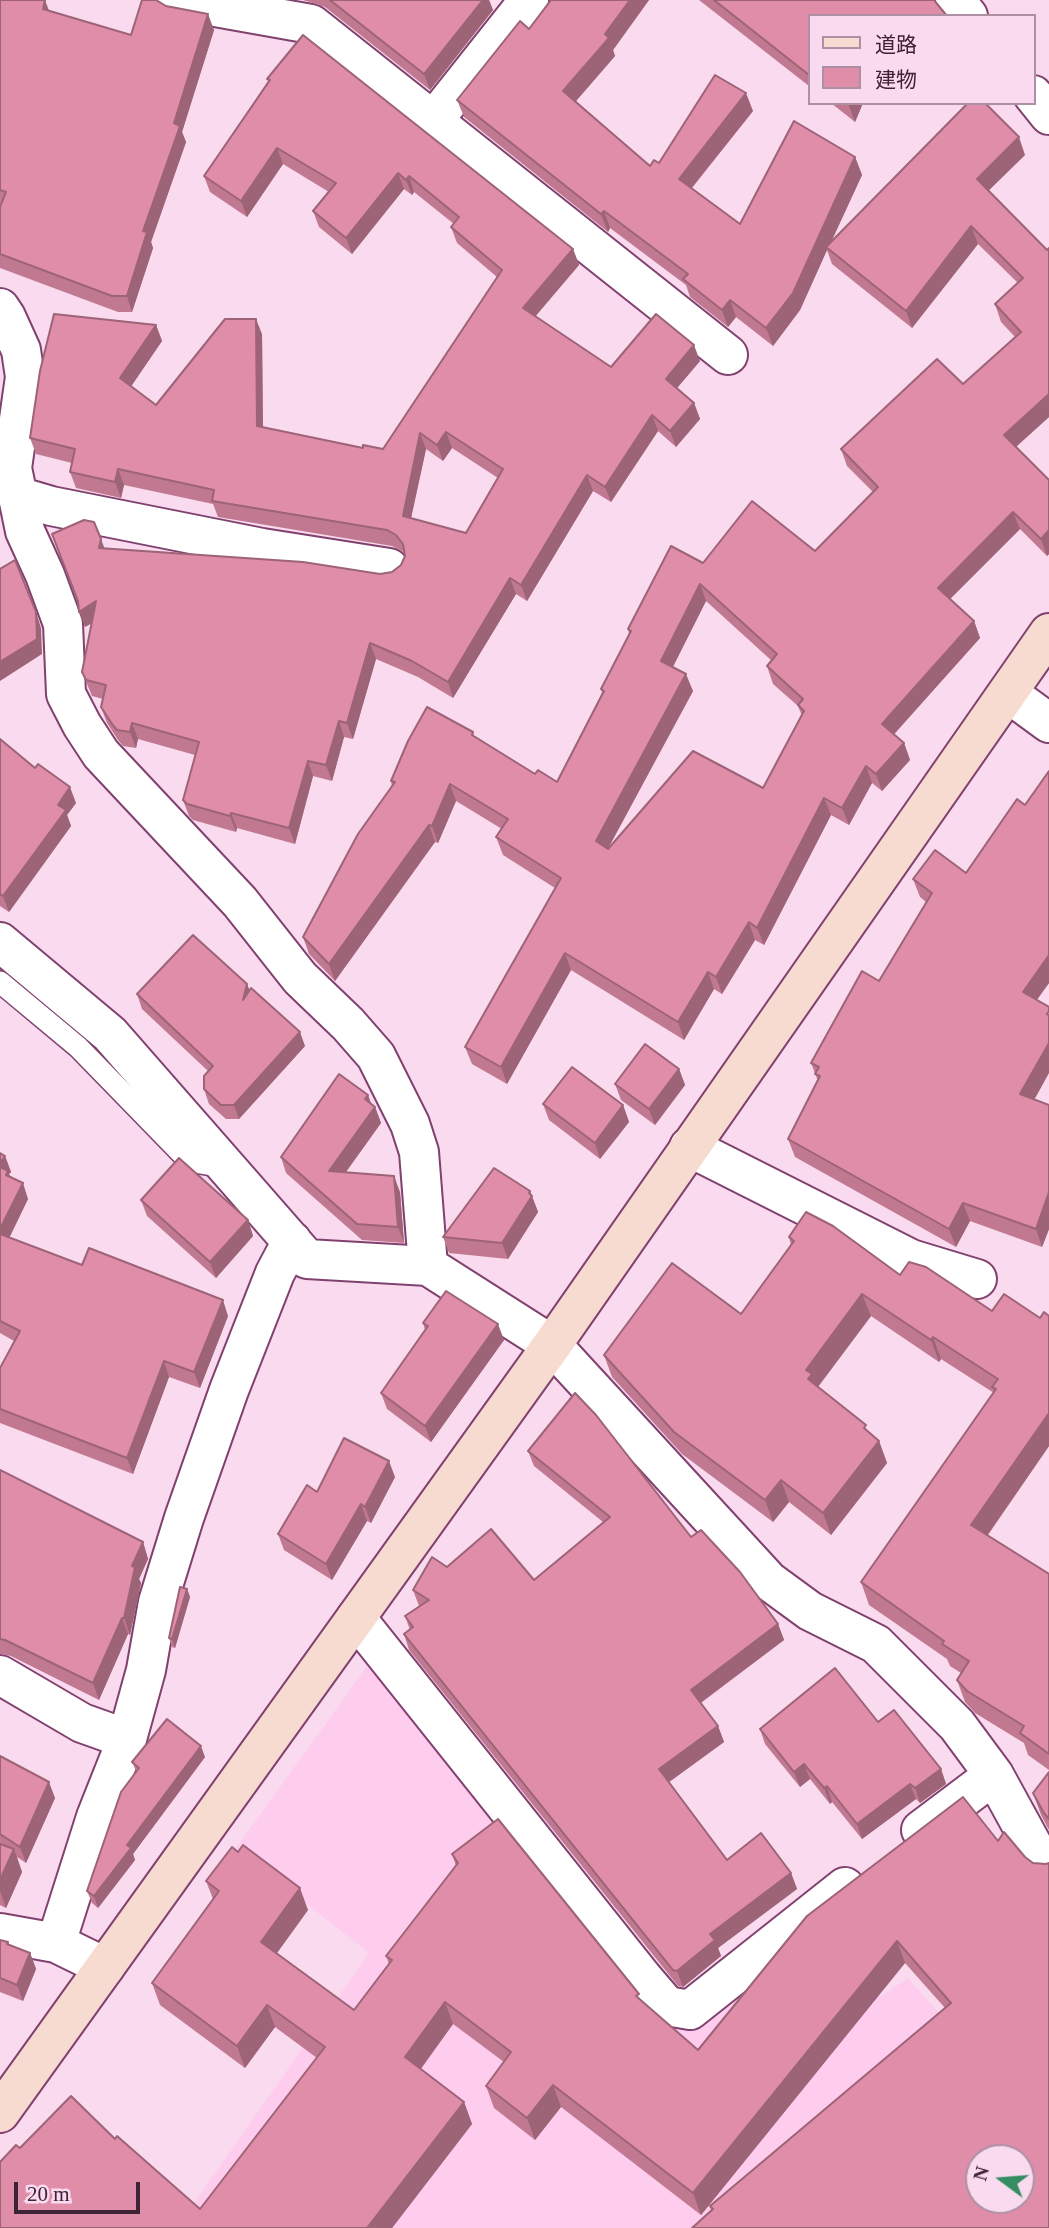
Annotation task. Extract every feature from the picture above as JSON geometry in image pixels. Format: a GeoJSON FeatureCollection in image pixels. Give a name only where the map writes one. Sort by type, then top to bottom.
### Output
{"type":"FeatureCollection","features":[{"type":"Feature","properties":{"kind":"street"},"geometry":{"type":"LineString","coordinates":[[176,0],[312,24],[728,355]]}},
{"type":"Feature","properties":{"kind":"street"},"geometry":{"type":"LineString","coordinates":[[433,121],[529,0]]}},
{"type":"Feature","properties":{"kind":"street"},"geometry":{"type":"LineString","coordinates":[[955,0],[966,14]]}},
{"type":"Feature","properties":{"kind":"street"},"geometry":{"type":"LineString","coordinates":[[1035,98],[1049,115]]}},
{"type":"Feature","properties":{"kind":"street"},"geometry":{"type":"LineString","coordinates":[[0,308],[21,350],[25,377],[12,468],[25,531],[46,575],[63,624],[66,694],[102,754],[240,902],[300,978],[348,1024],[376,1056],[410,1124],[419,1152],[428,1266]]}},
{"type":"Feature","properties":{"kind":"street"},"geometry":{"type":"LineString","coordinates":[[17,496],[51,506],[261,548],[389,568]]}},
{"type":"Feature","properties":{"kind":"street"},"geometry":{"type":"LineString","coordinates":[[0,2112],[552,1345],[1049,633]]}},
{"type":"Feature","properties":{"kind":"street"},"geometry":{"type":"LineString","coordinates":[[1008,693],[1049,723]]}},
{"type":"Feature","properties":{"kind":"street"},"geometry":{"type":"LineString","coordinates":[[0,942],[110,1034],[307,1259],[428,1266],[552,1345],[769,1581],[810,1611],[876,1644],[957,1725],[994,1775],[1034,1848],[1049,1865]]}},
{"type":"Feature","properties":{"kind":"street"},"geometry":{"type":"LineString","coordinates":[[689,1147],[911,1259],[976,1279]]}},
{"type":"Feature","properties":{"kind":"street"},"geometry":{"type":"LineString","coordinates":[[56,1943],[96,1817],[127,1739],[146,1670],[158,1602],[184,1518],[229,1390],[275,1273],[292,1241]]}},
{"type":"Feature","properties":{"kind":"street"},"geometry":{"type":"LineString","coordinates":[[356,1618],[667,2006],[690,2010],[994,1775]]}},
{"type":"Feature","properties":{"kind":"street"},"geometry":{"type":"LineString","coordinates":[[0,1675],[82,1723],[127,1739]]}},
{"type":"Feature","properties":{"kind":"street"},"geometry":{"type":"LineString","coordinates":[[0,1933],[56,1943],[105,1967]]}},
{"type":"Feature","properties":{"kind":"lane"},"geometry":{"type":"LineString","coordinates":[[0,982],[78,1047],[189,1161],[225,1167]]}},
{"type":"Feature","properties":{"kind":"shaded area"},"geometry":{"type":"Polygon","coordinates":[[[368,1665],[635,1985],[658,2009],[824,1921],[880,1997],[908,1978],[1049,2136],[1049,2178],[1035,2190],[1035,2144],[965,2144],[965,2214],[1007,2214],[991,2228],[204,2228],[192,2206],[369,1953],[236,1848],[368,1665]]]}},
{"type":"Feature","properties":{"kind":"building"},"geometry":{"type":"Polygon","coordinates":[[[0,0],[45,0],[43,9],[131,35],[142,0],[156,0],[166,6],[208,14],[174,123],[180,126],[143,231],[147,232],[127,296],[112,296],[0,254],[0,207],[6,192],[0,190],[0,0]]]}},
{"type":"Feature","properties":{"kind":"building"},"geometry":{"type":"Polygon","coordinates":[[[330,0],[483,0],[424,74],[330,0]]]}},
{"type":"Feature","properties":{"kind":"building"},"geometry":{"type":"Polygon","coordinates":[[[551,0],[630,0],[605,34],[609,38],[563,91],[650,166],[654,160],[659,163],[715,75],[746,93],[679,179],[740,224],[794,121],[855,157],[793,293],[766,328],[730,300],[722,310],[683,279],[688,274],[604,211],[601,214],[457,100],[520,21],[529,29],[551,0]]]}},
{"type":"Feature","properties":{"kind":"building"},"geometry":{"type":"Polygon","coordinates":[[[714,0],[934,0],[945,14],[808,14],[808,74],[714,0]]]}},
{"type":"Feature","properties":{"kind":"building"},"geometry":{"type":"Polygon","coordinates":[[[303,35],[573,249],[523,308],[611,367],[656,314],[694,345],[666,379],[694,403],[670,431],[652,415],[605,487],[587,475],[521,585],[510,578],[448,682],[412,661],[370,643],[347,723],[339,721],[326,765],[308,761],[289,828],[187,804],[183,800],[199,742],[132,723],[130,732],[117,730],[112,724],[101,707],[106,685],[86,680],[82,672],[96,601],[79,612],[78,601],[52,534],[84,520],[94,522],[101,539],[99,548],[303,562],[380,574],[392,572],[401,565],[405,556],[403,544],[396,535],[387,530],[212,501],[214,490],[118,469],[115,482],[70,472],[75,449],[30,438],[40,371],[54,314],[156,325],[120,378],[156,405],[225,319],[256,319],[257,426],[363,448],[363,445],[383,449],[502,270],[451,227],[459,217],[409,176],[406,180],[398,173],[346,238],[313,211],[336,183],[277,148],[241,201],[204,176],[270,80],[267,79],[303,35]],[[446,432],[437,445],[420,433],[403,516],[466,533],[503,469],[446,432]]]}},
{"type":"Feature","properties":{"kind":"building"},"geometry":{"type":"Polygon","coordinates":[[[966,105],[987,105],[1019,137],[977,179],[1047,250],[1049,248],[1049,394],[1004,435],[1049,480],[1049,530],[1041,539],[1013,512],[938,588],[974,621],[882,724],[904,743],[876,774],[866,766],[842,808],[824,798],[757,928],[749,922],[716,977],[708,972],[678,1022],[565,953],[501,1067],[465,1047],[561,878],[496,837],[508,819],[450,784],[432,826],[429,825],[329,964],[303,937],[358,834],[395,782],[391,781],[408,741],[427,707],[473,732],[472,735],[535,774],[538,770],[557,782],[604,691],[601,689],[631,631],[628,629],[671,546],[703,563],[752,501],[815,551],[878,487],[841,449],[937,359],[963,384],[1021,332],[995,304],[1023,278],[971,226],[906,311],[826,247],[966,105]],[[700,584],[661,661],[686,674],[596,841],[608,849],[693,751],[763,788],[804,711],[798,705],[803,699],[767,666],[777,654],[700,584]]]}},
{"type":"Feature","properties":{"kind":"building"},"geometry":{"type":"Polygon","coordinates":[[[15,560],[36,612],[37,639],[0,662],[0,569],[15,560]]]}},
{"type":"Feature","properties":{"kind":"building"},"geometry":{"type":"Polygon","coordinates":[[[0,739],[35,768],[38,764],[70,787],[58,805],[66,810],[3,896],[0,894],[0,739]]]}},
{"type":"Feature","properties":{"kind":"building"},"geometry":{"type":"Polygon","coordinates":[[[1049,771],[1049,955],[1023,992],[1049,1007],[1049,1043],[1020,1094],[1049,1105],[1049,1192],[1036,1229],[963,1203],[949,1229],[788,1139],[820,1076],[815,1074],[819,1067],[811,1063],[862,971],[879,981],[932,893],[913,879],[935,850],[966,873],[1017,799],[1025,805],[1049,771]]]}},
{"type":"Feature","properties":{"kind":"building"},"geometry":{"type":"Polygon","coordinates":[[[193,935],[247,984],[243,1000],[251,988],[300,1032],[234,1105],[221,1105],[204,1089],[204,1076],[213,1066],[137,994],[193,935]]]}},
{"type":"Feature","properties":{"kind":"building"},"geometry":{"type":"Polygon","coordinates":[[[645,1044],[679,1069],[649,1109],[615,1084],[645,1044]]]}},
{"type":"Feature","properties":{"kind":"building"},"geometry":{"type":"Polygon","coordinates":[[[572,1067],[623,1105],[595,1143],[543,1104],[572,1067]]]}},
{"type":"Feature","properties":{"kind":"building"},"geometry":{"type":"Polygon","coordinates":[[[339,1074],[368,1095],[365,1099],[375,1107],[329,1171],[394,1176],[398,1227],[357,1224],[281,1157],[339,1074]]]}},
{"type":"Feature","properties":{"kind":"building"},"geometry":{"type":"Polygon","coordinates":[[[179,1158],[248,1220],[210,1262],[141,1200],[179,1158]]]}},
{"type":"Feature","properties":{"kind":"building"},"geometry":{"type":"Polygon","coordinates":[[[0,1167],[8,1171],[6,1175],[23,1183],[0,1229],[0,1167]]]}},
{"type":"Feature","properties":{"kind":"building"},"geometry":{"type":"Polygon","coordinates":[[[494,1168],[530,1191],[532,1196],[502,1243],[443,1237],[494,1168]]]}},
{"type":"Feature","properties":{"kind":"building"},"geometry":{"type":"Polygon","coordinates":[[[806,1212],[833,1226],[900,1275],[909,1262],[926,1267],[992,1311],[1004,1294],[1040,1318],[1044,1312],[1049,1316],[1049,1413],[971,1525],[1049,1574],[1049,1754],[1020,1733],[1024,1726],[967,1691],[957,1680],[969,1661],[942,1644],[944,1641],[861,1582],[996,1389],[992,1387],[998,1379],[933,1337],[931,1340],[862,1294],[806,1370],[812,1374],[808,1379],[866,1425],[864,1428],[879,1441],[823,1513],[781,1480],[765,1500],[674,1432],[604,1355],[672,1263],[741,1314],[794,1241],[789,1237],[806,1212]]]}},
{"type":"Feature","properties":{"kind":"building"},"geometry":{"type":"Polygon","coordinates":[[[0,1234],[82,1265],[89,1248],[223,1300],[194,1372],[164,1361],[127,1458],[0,1409],[0,1368],[20,1331],[0,1321],[0,1234]]]}},
{"type":"Feature","properties":{"kind":"building"},"geometry":{"type":"Polygon","coordinates":[[[446,1291],[498,1324],[425,1426],[381,1393],[428,1326],[423,1323],[446,1291]]]}},
{"type":"Feature","properties":{"kind":"building"},"geometry":{"type":"Polygon","coordinates":[[[575,1393],[596,1415],[691,1537],[701,1530],[740,1572],[778,1624],[691,1690],[718,1726],[659,1769],[727,1860],[761,1833],[791,1873],[710,1934],[715,1940],[677,1971],[673,1970],[404,1634],[413,1627],[405,1616],[429,1600],[413,1590],[432,1557],[447,1567],[491,1529],[534,1580],[610,1517],[528,1451],[575,1393]]]}},
{"type":"Feature","properties":{"kind":"building"},"geometry":{"type":"Polygon","coordinates":[[[344,1438],[389,1461],[365,1507],[361,1504],[326,1564],[278,1534],[307,1485],[317,1492],[344,1438]]]}},
{"type":"Feature","properties":{"kind":"building"},"geometry":{"type":"Polygon","coordinates":[[[0,1470],[143,1542],[132,1566],[135,1567],[124,1618],[93,1683],[0,1639],[0,1470]]]}},
{"type":"Feature","properties":{"kind":"building"},"geometry":{"type":"Polygon","coordinates":[[[180,1587],[187,1589],[172,1639],[169,1638],[180,1587]]]}},
{"type":"Feature","properties":{"kind":"building"},"geometry":{"type":"Polygon","coordinates":[[[835,1668],[878,1722],[894,1710],[941,1769],[915,1788],[910,1784],[857,1824],[827,1786],[824,1788],[804,1764],[794,1772],[760,1729],[835,1668]]]}},
{"type":"Feature","properties":{"kind":"building"},"geometry":{"type":"Polygon","coordinates":[[[167,1719],[201,1746],[127,1845],[131,1848],[94,1896],[87,1891],[121,1792],[139,1768],[132,1762],[167,1719]]]}},
{"type":"Feature","properties":{"kind":"building"},"geometry":{"type":"Polygon","coordinates":[[[0,1756],[49,1782],[20,1847],[0,1834],[0,1756]]]}},
{"type":"Feature","properties":{"kind":"building"},"geometry":{"type":"Polygon","coordinates":[[[1049,1772],[1049,1819],[1033,1793],[1049,1772]]]}},
{"type":"Feature","properties":{"kind":"building"},"geometry":{"type":"Polygon","coordinates":[[[963,1797],[998,1841],[1004,1832],[1033,1863],[1049,1863],[1049,2228],[692,2228],[713,2209],[710,2206],[951,2003],[897,1941],[693,2193],[553,2085],[527,2118],[486,2086],[511,2052],[445,2002],[405,2057],[464,2102],[367,2228],[0,2228],[0,2162],[16,2145],[20,2148],[71,2096],[115,2139],[117,2136],[200,2209],[325,2047],[267,2005],[237,2046],[152,1983],[219,1891],[206,1881],[232,1847],[238,1852],[243,1845],[300,1888],[261,1942],[354,2010],[392,1960],[386,1956],[458,1863],[452,1854],[498,1819],[639,1994],[636,1996],[698,2050],[807,1916],[963,1797]]]}},
{"type":"Feature","properties":{"kind":"building"},"geometry":{"type":"Polygon","coordinates":[[[0,1844],[14,1849],[0,1880],[0,1844]]]}},
{"type":"Feature","properties":{"kind":"building"},"geometry":{"type":"Polygon","coordinates":[[[0,1940],[30,1953],[17,1985],[0,1978],[0,1940]]]}}]}
